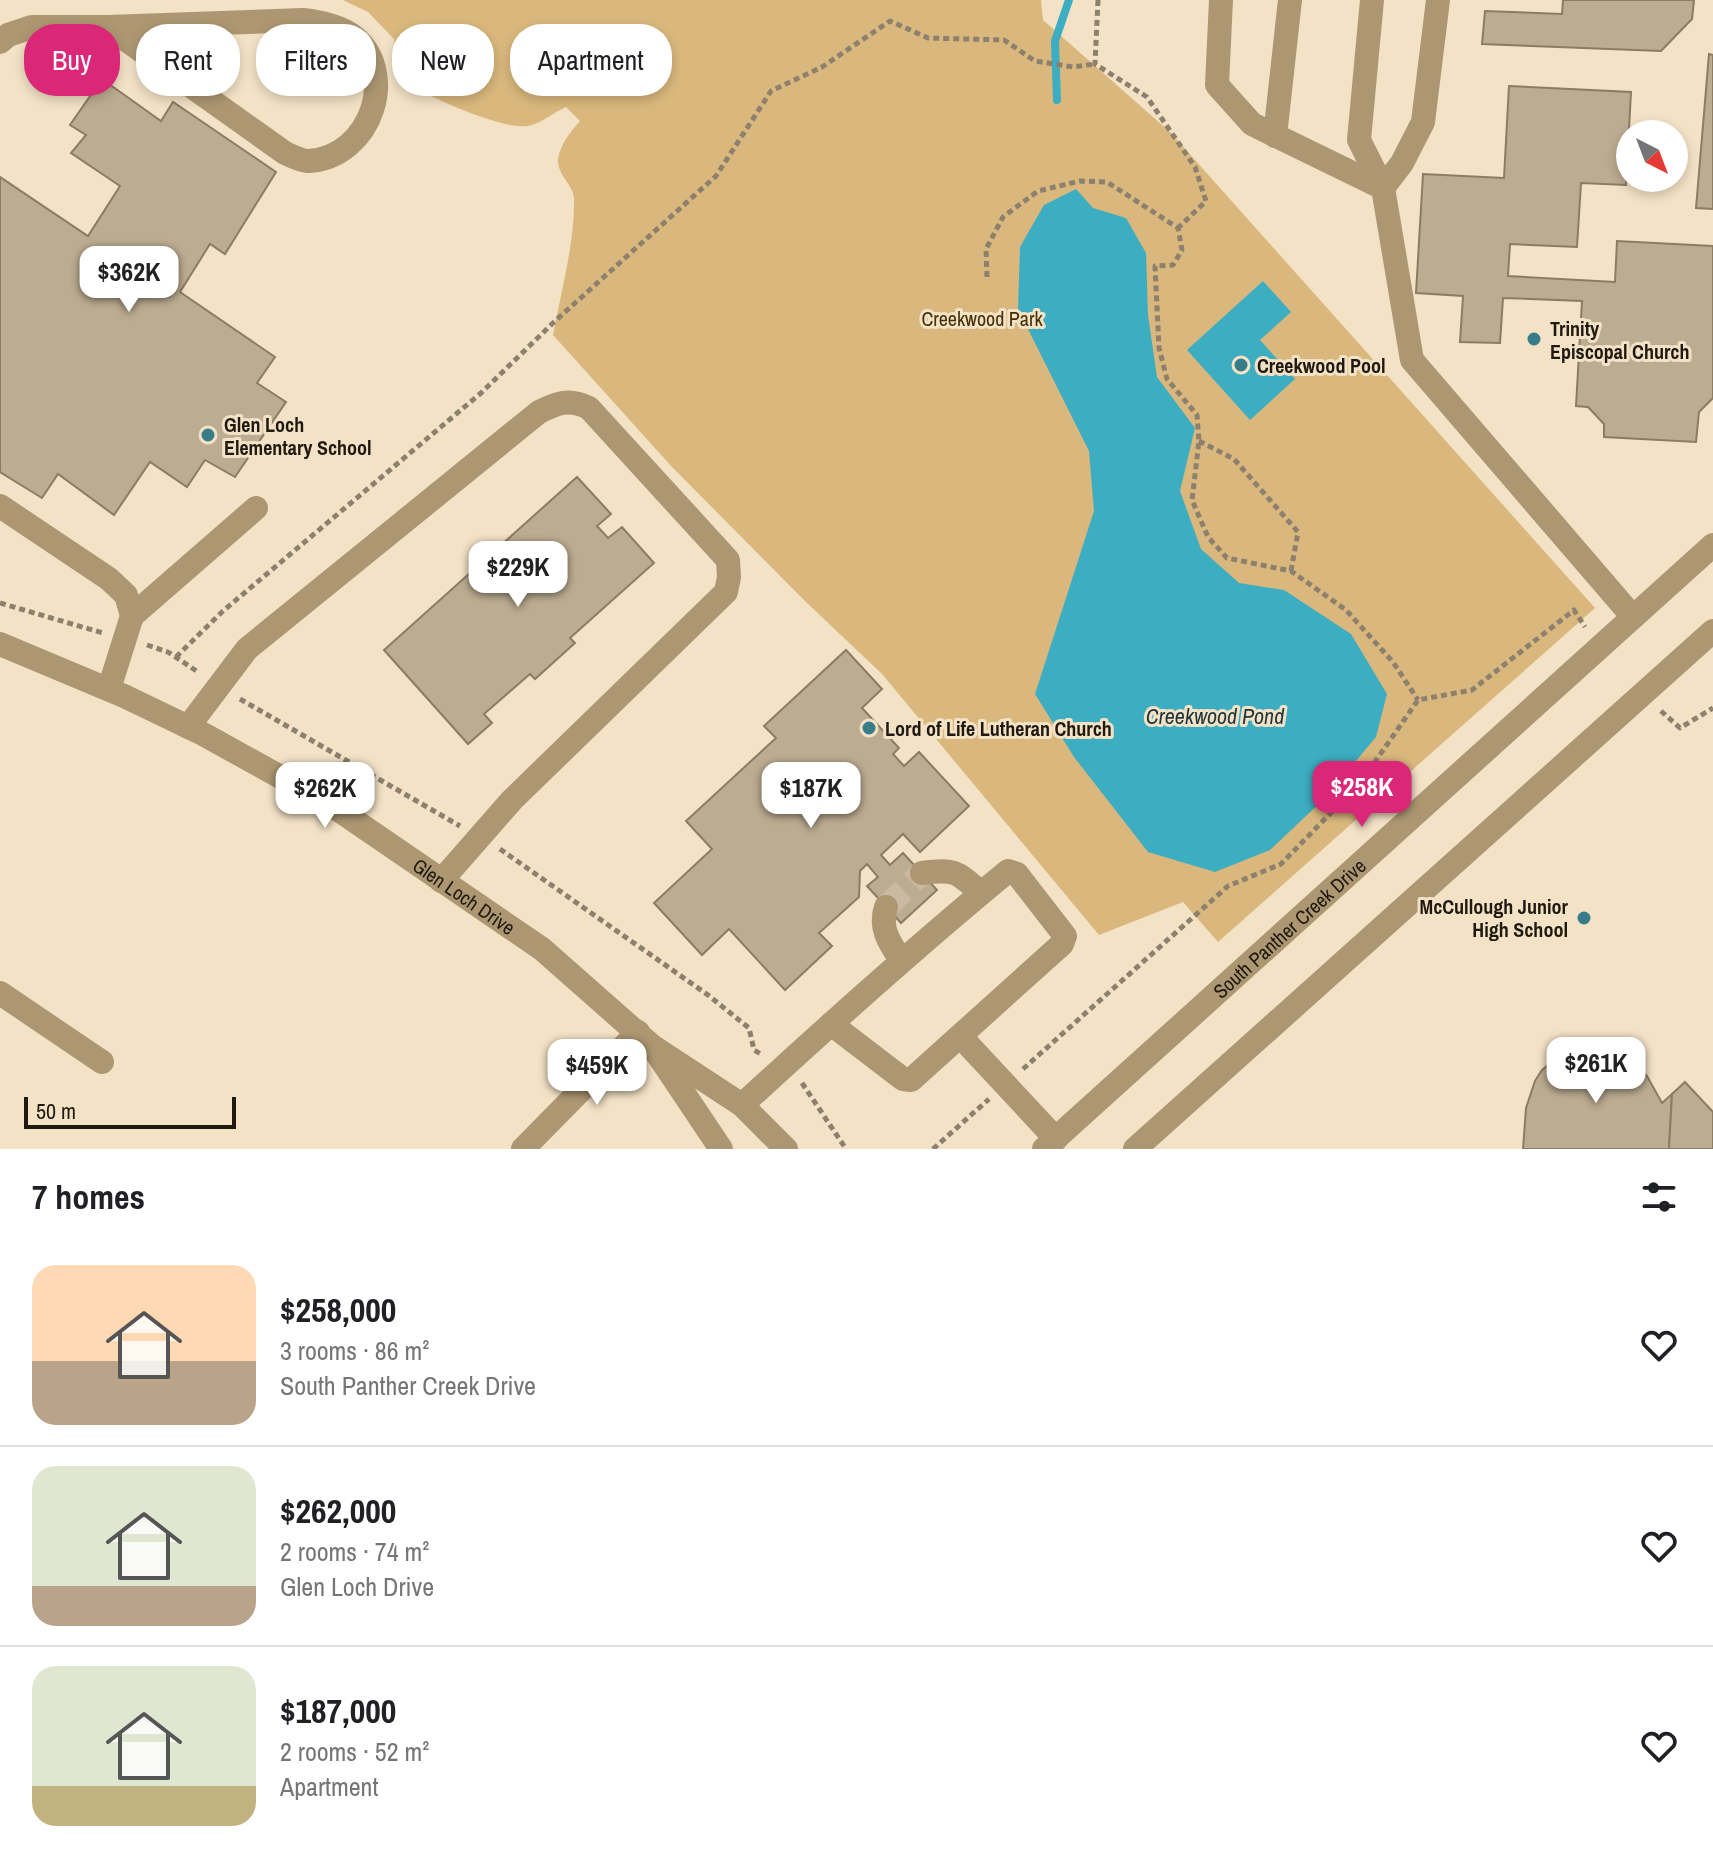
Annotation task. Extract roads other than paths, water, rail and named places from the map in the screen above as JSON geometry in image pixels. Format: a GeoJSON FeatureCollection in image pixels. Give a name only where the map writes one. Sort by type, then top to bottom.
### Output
{"type":"FeatureCollection","features":[{"type":"Feature","properties":{"kind":"street"},"geometry":{"type":"LineString","coordinates":[[1221,0],[1217,85],[1252,124],[1383,188]]}},
{"type":"Feature","properties":{"kind":"street"},"geometry":{"type":"LineString","coordinates":[[1275,136],[1290,0]]}},
{"type":"Feature","properties":{"kind":"street"},"geometry":{"type":"LineString","coordinates":[[1372,0],[1359,140],[1383,188],[1412,360],[1633,617]]}},
{"type":"Feature","properties":{"kind":"street"},"geometry":{"type":"LineString","coordinates":[[1383,188],[1402,163],[1423,122],[1438,0]]}},
{"type":"Feature","properties":{"kind":"street"},"geometry":{"type":"LineString","coordinates":[[303,20],[329,24],[351,35],[368,53],[376,82],[373,110],[359,137],[333,155],[306,161],[285,153],[108,27],[303,20]]}},
{"type":"Feature","properties":{"kind":"street"},"geometry":{"type":"LineString","coordinates":[[0,42],[8,35],[24,30]]}},
{"type":"Feature","properties":{"kind":"street"},"geometry":{"type":"LineString","coordinates":[[188,727],[247,649],[539,412],[560,402],[577,402],[589,408],[728,560],[726,592],[512,800],[441,881]]}},
{"type":"Feature","properties":{"kind":"street"},"geometry":{"type":"LineString","coordinates":[[0,506],[109,579],[126,595],[132,616]]}},
{"type":"Feature","properties":{"kind":"street"},"geometry":{"type":"LineString","coordinates":[[109,689],[132,616],[256,508]]}},
{"type":"Feature","properties":{"kind":"street","name":"South Panther Creek Drive"},"geometry":{"type":"LineString","coordinates":[[1050,1144],[1713,545]]}},
{"type":"Feature","properties":{"kind":"street"},"geometry":{"type":"LineString","coordinates":[[1135,1149],[1713,631]]}},
{"type":"Feature","properties":{"kind":"street","name":"Glen Loch Drive"},"geometry":{"type":"LineString","coordinates":[[0,644],[109,689],[188,727],[333,806],[542,949],[645,1039],[742,1105],[786,1149]]}},
{"type":"Feature","properties":{"kind":"street"},"geometry":{"type":"LineString","coordinates":[[922,873],[949,870],[962,876],[981,893]]}},
{"type":"Feature","properties":{"kind":"street"},"geometry":{"type":"LineString","coordinates":[[742,1105],[901,960],[1008,871],[1017,874],[1065,936],[1062,944],[911,1080],[903,1079],[831,1024]]}},
{"type":"Feature","properties":{"kind":"street"},"geometry":{"type":"LineString","coordinates":[[886,907],[882,920],[887,939],[901,960]]}},
{"type":"Feature","properties":{"kind":"street"},"geometry":{"type":"LineString","coordinates":[[0,993],[102,1062]]}},
{"type":"Feature","properties":{"kind":"street"},"geometry":{"type":"LineString","coordinates":[[961,1037],[1005,1085],[1050,1144]]}},
{"type":"Feature","properties":{"kind":"street"},"geometry":{"type":"LineString","coordinates":[[523,1149],[645,1039]]}},
{"type":"Feature","properties":{"kind":"street","name":"Glen Loch Drive"},"geometry":{"type":"LineString","coordinates":[[645,1039],[721,1149]]}},
{"type":"Feature","properties":{"kind":"water","name":"Creekwood Pond"},"geometry":{"type":"Polygon","coordinates":[[[1076,189],[1093,208],[1126,218],[1146,253],[1148,315],[1157,377],[1195,428],[1180,491],[1201,549],[1239,583],[1284,590],[1351,634],[1387,694],[1376,737],[1324,799],[1270,850],[1215,872],[1148,852],[1074,757],[1035,694],[1094,511],[1089,451],[1018,309],[1020,247],[1044,205],[1076,189]]]}},
{"type":"Feature","properties":{"kind":"water","name":"Creekwood Pool"},"geometry":{"type":"Polygon","coordinates":[[[1263,281],[1291,312],[1260,340],[1295,379],[1250,420],[1187,350],[1263,281]]]}},
{"type":"Feature","properties":{"kind":"waterway"},"geometry":{"type":"LineString","coordinates":[[1057,100],[1055,41],[1069,0]]}},
{"type":"Feature","properties":{"kind":"tunnel"},"geometry":{"type":"LineString","coordinates":[[886,907],[922,873]]}},
{"type":"Feature","properties":{"kind":"place","name":"Trinity Episcopal Church"},"geometry":{"type":"Point","coordinates":[1534,339]}},
{"type":"Feature","properties":{"kind":"place","name":"Creekwood Pool"},"geometry":{"type":"Point","coordinates":[1241,365]}},
{"type":"Feature","properties":{"kind":"place","name":"Glen Loch Elementary School"},"geometry":{"type":"Point","coordinates":[208,435]}},
{"type":"Feature","properties":{"kind":"place","name":"Lord of Life Lutheran Church"},"geometry":{"type":"Point","coordinates":[869,728]}},
{"type":"Feature","properties":{"kind":"place","name":"McCullough Junior High School"},"geometry":{"type":"Point","coordinates":[1584,918]}},
{"type":"Feature","properties":{"kind":"park label","name":"Creekwood Park"},"geometry":{"type":"Point","coordinates":[982,318]}}]}
